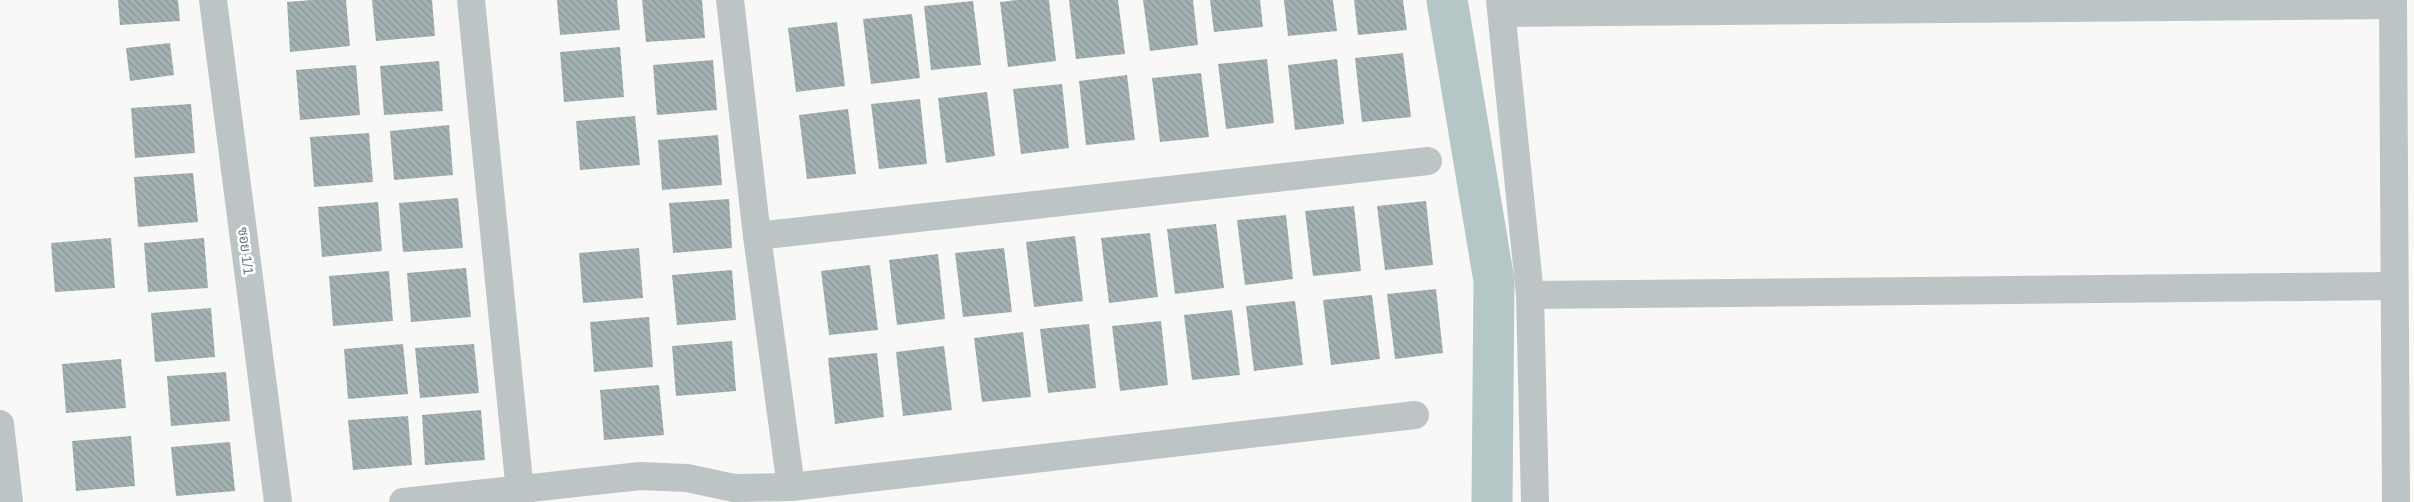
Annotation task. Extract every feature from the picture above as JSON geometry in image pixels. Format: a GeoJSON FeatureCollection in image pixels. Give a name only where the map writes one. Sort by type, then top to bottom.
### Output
{"type":"FeatureCollection","features":[{"type":"Feature","properties":{"kind":"street","name":"ซอย 1/1"},"geometry":{"type":"LineString","coordinates":[[214,0],[278,502]]}},
{"type":"Feature","properties":{"kind":"street"},"geometry":{"type":"LineString","coordinates":[[471,0],[520,495]]}},
{"type":"Feature","properties":{"kind":"street"},"geometry":{"type":"LineString","coordinates":[[730,0],[757,236],[792,487]]}},
{"type":"Feature","properties":{"kind":"street"},"geometry":{"type":"LineString","coordinates":[[1536,502],[1530,295],[1502,6],[2393,3],[2396,502]]}},
{"type":"Feature","properties":{"kind":"street"},"geometry":{"type":"LineString","coordinates":[[757,236],[1428,162]]}},
{"type":"Feature","properties":{"kind":"street"},"geometry":{"type":"LineString","coordinates":[[1530,295],[2394,286]]}},
{"type":"Feature","properties":{"kind":"street"},"geometry":{"type":"LineString","coordinates":[[403,502],[520,495],[640,476],[687,478],[734,488],[792,487],[1415,415]]}},
{"type":"Feature","properties":{"kind":"street"},"geometry":{"type":"LineString","coordinates":[[0,424],[9,502]]}},
{"type":"Feature","properties":{"kind":"building"},"geometry":{"type":"Polygon","coordinates":[[[118,0],[178,0],[180,21],[120,25],[118,0]]]}},
{"type":"Feature","properties":{"kind":"building"},"geometry":{"type":"Polygon","coordinates":[[[346,0],[350,46],[290,52],[287,2],[346,0]]]}},
{"type":"Feature","properties":{"kind":"building"},"geometry":{"type":"Polygon","coordinates":[[[372,0],[432,0],[435,36],[376,41],[372,0]]]}},
{"type":"Feature","properties":{"kind":"building"},"geometry":{"type":"Polygon","coordinates":[[[557,0],[617,0],[620,30],[560,35],[557,0]]]}},
{"type":"Feature","properties":{"kind":"building"},"geometry":{"type":"Polygon","coordinates":[[[642,0],[702,0],[705,38],[646,42],[642,0]]]}},
{"type":"Feature","properties":{"kind":"building"},"geometry":{"type":"Polygon","coordinates":[[[1049,0],[1056,61],[1008,67],[1000,2],[1049,0]]]}},
{"type":"Feature","properties":{"kind":"building"},"geometry":{"type":"Polygon","coordinates":[[[1069,0],[1118,0],[1125,54],[1076,59],[1069,0]]]}},
{"type":"Feature","properties":{"kind":"building"},"geometry":{"type":"Polygon","coordinates":[[[1143,0],[1193,0],[1198,45],[1150,51],[1143,0]]]}},
{"type":"Feature","properties":{"kind":"building"},"geometry":{"type":"Polygon","coordinates":[[[1210,0],[1260,0],[1263,27],[1214,32],[1210,0]]]}},
{"type":"Feature","properties":{"kind":"building"},"geometry":{"type":"Polygon","coordinates":[[[1284,0],[1333,0],[1337,31],[1288,36],[1284,0]]]}},
{"type":"Feature","properties":{"kind":"building"},"geometry":{"type":"Polygon","coordinates":[[[1354,0],[1403,0],[1407,30],[1358,35],[1354,0]]]}},
{"type":"Feature","properties":{"kind":"building"},"geometry":{"type":"Polygon","coordinates":[[[973,1],[981,65],[931,70],[924,6],[973,1]]]}},
{"type":"Feature","properties":{"kind":"building"},"geometry":{"type":"Polygon","coordinates":[[[912,14],[920,78],[871,84],[863,19],[912,14]]]}},
{"type":"Feature","properties":{"kind":"building"},"geometry":{"type":"Polygon","coordinates":[[[837,22],[845,86],[796,92],[788,28],[837,22]]]}},
{"type":"Feature","properties":{"kind":"building"},"geometry":{"type":"Polygon","coordinates":[[[170,43],[174,75],[130,81],[126,48],[170,43]]]}},
{"type":"Feature","properties":{"kind":"building"},"geometry":{"type":"Polygon","coordinates":[[[620,47],[624,97],[564,102],[560,52],[620,47]]]}},
{"type":"Feature","properties":{"kind":"building"},"geometry":{"type":"Polygon","coordinates":[[[1403,53],[1411,117],[1362,122],[1355,58],[1403,53]]]}},
{"type":"Feature","properties":{"kind":"building"},"geometry":{"type":"Polygon","coordinates":[[[1267,59],[1274,123],[1226,129],[1218,64],[1267,59]]]}},
{"type":"Feature","properties":{"kind":"building"},"geometry":{"type":"Polygon","coordinates":[[[1337,59],[1344,124],[1295,130],[1288,65],[1337,59]]]}},
{"type":"Feature","properties":{"kind":"building"},"geometry":{"type":"Polygon","coordinates":[[[713,60],[717,110],[657,115],[653,65],[713,60]]]}},
{"type":"Feature","properties":{"kind":"building"},"geometry":{"type":"Polygon","coordinates":[[[439,61],[443,111],[384,115],[380,66],[439,61]]]}},
{"type":"Feature","properties":{"kind":"building"},"geometry":{"type":"Polygon","coordinates":[[[356,65],[360,115],[300,120],[296,70],[356,65]]]}},
{"type":"Feature","properties":{"kind":"building"},"geometry":{"type":"Polygon","coordinates":[[[1201,73],[1209,137],[1160,142],[1152,78],[1201,73]]]}},
{"type":"Feature","properties":{"kind":"building"},"geometry":{"type":"Polygon","coordinates":[[[1127,75],[1135,140],[1086,145],[1079,81],[1127,75]]]}},
{"type":"Feature","properties":{"kind":"building"},"geometry":{"type":"Polygon","coordinates":[[[1062,84],[1069,148],[1021,154],[1013,89],[1062,84]]]}},
{"type":"Feature","properties":{"kind":"building"},"geometry":{"type":"Polygon","coordinates":[[[987,92],[995,156],[946,163],[938,98],[987,92]]]}},
{"type":"Feature","properties":{"kind":"building"},"geometry":{"type":"Polygon","coordinates":[[[920,99],[927,164],[879,169],[871,104],[920,99]]]}},
{"type":"Feature","properties":{"kind":"building"},"geometry":{"type":"Polygon","coordinates":[[[191,104],[195,153],[135,158],[131,108],[191,104]]]}},
{"type":"Feature","properties":{"kind":"building"},"geometry":{"type":"Polygon","coordinates":[[[848,109],[856,174],[807,179],[799,115],[848,109]]]}},
{"type":"Feature","properties":{"kind":"building"},"geometry":{"type":"Polygon","coordinates":[[[635,116],[640,165],[580,170],[576,121],[635,116]]]}},
{"type":"Feature","properties":{"kind":"building"},"geometry":{"type":"Polygon","coordinates":[[[449,125],[453,175],[394,180],[390,131],[449,125]]]}},
{"type":"Feature","properties":{"kind":"building"},"geometry":{"type":"Polygon","coordinates":[[[369,133],[373,182],[314,187],[310,137],[369,133]]]}},
{"type":"Feature","properties":{"kind":"building"},"geometry":{"type":"Polygon","coordinates":[[[718,135],[722,185],[662,190],[658,140],[718,135]]]}},
{"type":"Feature","properties":{"kind":"building"},"geometry":{"type":"Polygon","coordinates":[[[193,173],[198,222],[138,227],[134,177],[193,173]]]}},
{"type":"Feature","properties":{"kind":"building"},"geometry":{"type":"Polygon","coordinates":[[[458,198],[463,248],[403,252],[399,203],[458,198]]]}},
{"type":"Feature","properties":{"kind":"building"},"geometry":{"type":"Polygon","coordinates":[[[729,199],[732,248],[673,253],[669,203],[729,199]]]}},
{"type":"Feature","properties":{"kind":"building"},"geometry":{"type":"Polygon","coordinates":[[[1426,201],[1433,265],[1385,270],[1377,206],[1426,201]]]}},
{"type":"Feature","properties":{"kind":"building"},"geometry":{"type":"Polygon","coordinates":[[[378,202],[382,251],[322,257],[318,207],[378,202]]]}},
{"type":"Feature","properties":{"kind":"building"},"geometry":{"type":"Polygon","coordinates":[[[1354,206],[1361,271],[1313,276],[1305,211],[1354,206]]]}},
{"type":"Feature","properties":{"kind":"building"},"geometry":{"type":"Polygon","coordinates":[[[1286,215],[1293,279],[1245,285],[1237,220],[1286,215]]]}},
{"type":"Feature","properties":{"kind":"building"},"geometry":{"type":"Polygon","coordinates":[[[1216,224],[1224,288],[1175,294],[1167,229],[1216,224]]]}},
{"type":"Feature","properties":{"kind":"building"},"geometry":{"type":"Polygon","coordinates":[[[1150,233],[1158,297],[1109,303],[1101,238],[1150,233]]]}},
{"type":"Feature","properties":{"kind":"building"},"geometry":{"type":"Polygon","coordinates":[[[1075,236],[1083,301],[1034,307],[1026,242],[1075,236]]]}},
{"type":"Feature","properties":{"kind":"building"},"geometry":{"type":"Polygon","coordinates":[[[111,238],[115,288],[55,292],[51,243],[111,238]]]}},
{"type":"Feature","properties":{"kind":"building"},"geometry":{"type":"Polygon","coordinates":[[[204,238],[208,288],[148,292],[144,243],[204,238]]]}},
{"type":"Feature","properties":{"kind":"building"},"geometry":{"type":"Polygon","coordinates":[[[639,248],[643,298],[583,303],[579,253],[639,248]]]}},
{"type":"Feature","properties":{"kind":"building"},"geometry":{"type":"Polygon","coordinates":[[[1004,248],[1012,312],[963,317],[955,253],[1004,248]]]}},
{"type":"Feature","properties":{"kind":"building"},"geometry":{"type":"Polygon","coordinates":[[[938,254],[945,319],[897,325],[889,260],[938,254]]]}},
{"type":"Feature","properties":{"kind":"building"},"geometry":{"type":"Polygon","coordinates":[[[870,265],[878,330],[829,335],[821,271],[870,265]]]}},
{"type":"Feature","properties":{"kind":"building"},"geometry":{"type":"Polygon","coordinates":[[[466,268],[471,317],[411,322],[407,273],[466,268]]]}},
{"type":"Feature","properties":{"kind":"building"},"geometry":{"type":"Polygon","coordinates":[[[732,270],[736,320],[677,325],[672,275],[732,270]]]}},
{"type":"Feature","properties":{"kind":"building"},"geometry":{"type":"Polygon","coordinates":[[[389,271],[393,321],[333,326],[329,276],[389,271]]]}},
{"type":"Feature","properties":{"kind":"building"},"geometry":{"type":"Polygon","coordinates":[[[1436,289],[1443,353],[1395,359],[1387,294],[1436,289]]]}},
{"type":"Feature","properties":{"kind":"building"},"geometry":{"type":"Polygon","coordinates":[[[1372,295],[1380,359],[1331,365],[1323,300],[1372,295]]]}},
{"type":"Feature","properties":{"kind":"building"},"geometry":{"type":"Polygon","coordinates":[[[1295,301],[1303,365],[1254,371],[1246,306],[1295,301]]]}},
{"type":"Feature","properties":{"kind":"building"},"geometry":{"type":"Polygon","coordinates":[[[211,308],[215,357],[155,362],[151,313],[211,308]]]}},
{"type":"Feature","properties":{"kind":"building"},"geometry":{"type":"Polygon","coordinates":[[[1232,310],[1240,375],[1192,380],[1184,315],[1232,310]]]}},
{"type":"Feature","properties":{"kind":"building"},"geometry":{"type":"Polygon","coordinates":[[[649,317],[653,367],[594,372],[590,322],[649,317]]]}},
{"type":"Feature","properties":{"kind":"building"},"geometry":{"type":"Polygon","coordinates":[[[1161,321],[1168,385],[1120,391],[1112,326],[1161,321]]]}},
{"type":"Feature","properties":{"kind":"building"},"geometry":{"type":"Polygon","coordinates":[[[1089,324],[1096,388],[1048,393],[1040,329],[1089,324]]]}},
{"type":"Feature","properties":{"kind":"building"},"geometry":{"type":"Polygon","coordinates":[[[1023,332],[1031,397],[982,402],[974,338],[1023,332]]]}},
{"type":"Feature","properties":{"kind":"building"},"geometry":{"type":"Polygon","coordinates":[[[732,341],[736,391],[676,396],[672,346],[732,341]]]}},
{"type":"Feature","properties":{"kind":"building"},"geometry":{"type":"Polygon","coordinates":[[[403,344],[408,394],[348,399],[344,349],[403,344]]]}},
{"type":"Feature","properties":{"kind":"building"},"geometry":{"type":"Polygon","coordinates":[[[474,344],[479,393],[420,398],[415,348],[474,344]]]}},
{"type":"Feature","properties":{"kind":"building"},"geometry":{"type":"Polygon","coordinates":[[[944,346],[952,410],[903,416],[896,352],[944,346]]]}},
{"type":"Feature","properties":{"kind":"building"},"geometry":{"type":"Polygon","coordinates":[[[877,353],[884,417],[835,424],[828,358],[877,353]]]}},
{"type":"Feature","properties":{"kind":"building"},"geometry":{"type":"Polygon","coordinates":[[[121,359],[126,408],[66,413],[62,364],[121,359]]]}},
{"type":"Feature","properties":{"kind":"building"},"geometry":{"type":"Polygon","coordinates":[[[226,372],[230,421],[171,426],[167,376],[226,372]]]}},
{"type":"Feature","properties":{"kind":"building"},"geometry":{"type":"Polygon","coordinates":[[[659,385],[664,435],[604,440],[600,390],[659,385]]]}},
{"type":"Feature","properties":{"kind":"building"},"geometry":{"type":"Polygon","coordinates":[[[481,410],[485,460],[425,465],[422,415],[481,410]]]}},
{"type":"Feature","properties":{"kind":"building"},"geometry":{"type":"Polygon","coordinates":[[[408,416],[412,465],[353,470],[348,420],[408,416]]]}},
{"type":"Feature","properties":{"kind":"building"},"geometry":{"type":"Polygon","coordinates":[[[131,436],[135,486],[76,491],[72,441],[131,436]]]}},
{"type":"Feature","properties":{"kind":"building"},"geometry":{"type":"Polygon","coordinates":[[[230,442],[235,491],[176,496],[171,447],[230,442]]]}},
{"type":"Feature","properties":{"kind":"waterway"},"geometry":{"type":"LineString","coordinates":[[1447,0],[1494,281],[1492,502]]}}]}
